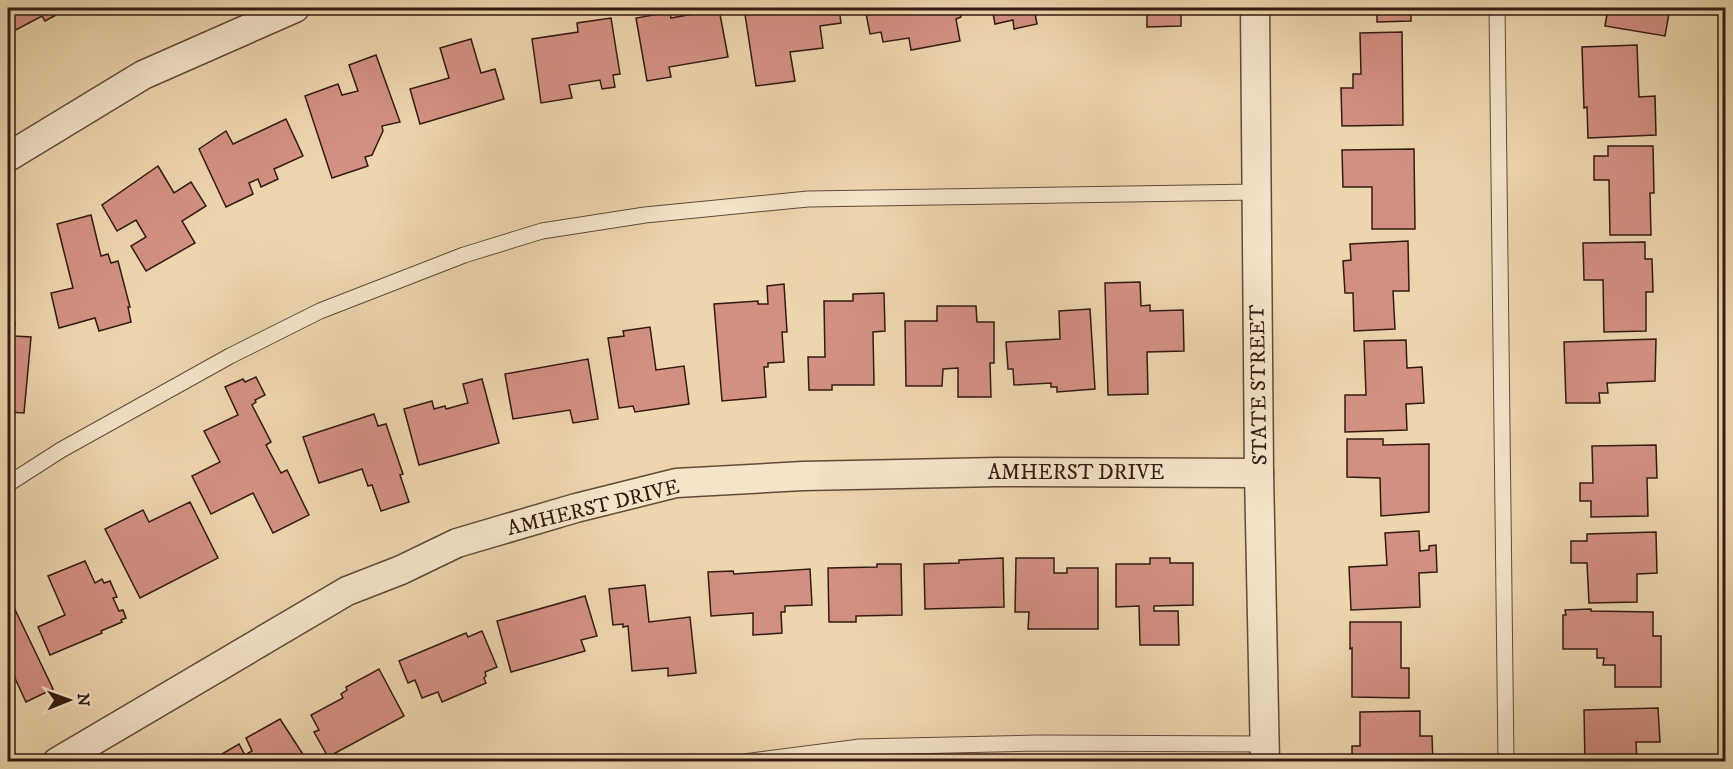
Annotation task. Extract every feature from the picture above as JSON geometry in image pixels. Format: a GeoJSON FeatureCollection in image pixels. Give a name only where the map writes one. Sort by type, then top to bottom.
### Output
{"type":"FeatureCollection","features":[{"type":"Feature","properties":{"kind":"street"},"geometry":{"type":"LineString","coordinates":[[8,158],[143,75],[295,8]]}},
{"type":"Feature","properties":{"kind":"street","name":"STATE STREET"},"geometry":{"type":"LineString","coordinates":[[1255,8],[1259,473],[1265,753]]}},
{"type":"Feature","properties":{"kind":"street","name":"AMHERST DRIVE"},"geometry":{"type":"LineString","coordinates":[[57,762],[347,591],[401,570],[457,543],[576,508],[676,483],[803,476],[987,472],[1259,473]]}},
{"type":"Feature","properties":{"kind":"lane"},"geometry":{"type":"LineString","coordinates":[[1497,8],[1506,762]]}},
{"type":"Feature","properties":{"kind":"lane"},"geometry":{"type":"LineString","coordinates":[[8,484],[61,450],[210,367],[320,310],[464,255],[542,231],[645,215],[808,199],[1256,192]]}},
{"type":"Feature","properties":{"kind":"lane"},"geometry":{"type":"LineString","coordinates":[[744,762],[860,747],[1038,742],[1265,753]]}},
{"type":"Feature","properties":{"kind":"building"},"geometry":{"type":"Polygon","coordinates":[[[8,8],[69,8],[45,21],[42,16],[12,32],[8,24],[8,8]]]}},
{"type":"Feature","properties":{"kind":"building"},"geometry":{"type":"Polygon","coordinates":[[[744,8],[839,8],[841,23],[820,26],[823,48],[790,52],[795,81],[756,86],[744,8]]]}},
{"type":"Feature","properties":{"kind":"building"},"geometry":{"type":"Polygon","coordinates":[[[865,8],[959,8],[961,17],[956,19],[960,41],[911,50],[909,38],[883,42],[881,32],[870,34],[865,8]]]}},
{"type":"Feature","properties":{"kind":"building"},"geometry":{"type":"Polygon","coordinates":[[[992,8],[1034,8],[1037,24],[1014,29],[1013,20],[995,24],[992,8]]]}},
{"type":"Feature","properties":{"kind":"building"},"geometry":{"type":"Polygon","coordinates":[[[1147,8],[1181,8],[1181,26],[1147,27],[1147,8]]]}},
{"type":"Feature","properties":{"kind":"building"},"geometry":{"type":"Polygon","coordinates":[[[1377,8],[1411,8],[1411,21],[1377,22],[1377,8]]]}},
{"type":"Feature","properties":{"kind":"building"},"geometry":{"type":"Polygon","coordinates":[[[1608,8],[1670,8],[1665,36],[1605,26],[1608,8]]]}},
{"type":"Feature","properties":{"kind":"building"},"geometry":{"type":"Polygon","coordinates":[[[719,9],[728,57],[669,67],[671,77],[647,81],[636,18],[670,12],[671,18],[719,9]]]}},
{"type":"Feature","properties":{"kind":"building"},"geometry":{"type":"Polygon","coordinates":[[[611,18],[620,74],[613,75],[615,87],[602,89],[600,80],[569,85],[572,98],[541,103],[532,39],[578,32],[577,23],[611,18]]]}},
{"type":"Feature","properties":{"kind":"building"},"geometry":{"type":"Polygon","coordinates":[[[1402,32],[1403,125],[1342,126],[1341,88],[1353,88],[1353,74],[1361,74],[1360,33],[1402,32]]]}},
{"type":"Feature","properties":{"kind":"building"},"geometry":{"type":"Polygon","coordinates":[[[471,39],[481,73],[495,69],[504,99],[420,124],[410,89],[449,78],[440,48],[471,39]]]}},
{"type":"Feature","properties":{"kind":"building"},"geometry":{"type":"Polygon","coordinates":[[[1637,45],[1639,97],[1655,96],[1656,135],[1588,138],[1587,107],[1584,108],[1582,47],[1637,45]]]}},
{"type":"Feature","properties":{"kind":"building"},"geometry":{"type":"Polygon","coordinates":[[[376,55],[400,122],[382,126],[383,131],[372,155],[365,157],[368,166],[332,178],[305,96],[338,84],[342,95],[358,91],[349,65],[376,55]]]}},
{"type":"Feature","properties":{"kind":"building"},"geometry":{"type":"Polygon","coordinates":[[[286,119],[303,156],[274,169],[278,179],[261,187],[258,179],[249,183],[253,194],[226,207],[199,149],[226,131],[233,144],[286,119]]]}},
{"type":"Feature","properties":{"kind":"building"},"geometry":{"type":"Polygon","coordinates":[[[1608,146],[1653,146],[1654,193],[1650,193],[1651,235],[1610,235],[1609,180],[1594,180],[1594,156],[1608,156],[1608,146]]]}},
{"type":"Feature","properties":{"kind":"building"},"geometry":{"type":"Polygon","coordinates":[[[1414,149],[1415,229],[1372,229],[1372,187],[1343,187],[1342,150],[1414,149]]]}},
{"type":"Feature","properties":{"kind":"building"},"geometry":{"type":"Polygon","coordinates":[[[158,166],[174,193],[191,182],[206,206],[182,221],[195,243],[146,271],[131,246],[146,237],[136,220],[117,231],[102,205],[158,166]]]}},
{"type":"Feature","properties":{"kind":"building"},"geometry":{"type":"Polygon","coordinates":[[[91,215],[101,256],[108,254],[111,263],[118,261],[130,307],[128,307],[131,322],[99,331],[95,318],[59,328],[51,293],[73,288],[57,224],[91,215]]]}},
{"type":"Feature","properties":{"kind":"building"},"geometry":{"type":"Polygon","coordinates":[[[1408,241],[1409,291],[1393,291],[1395,329],[1354,331],[1353,293],[1345,293],[1343,261],[1351,260],[1350,244],[1408,241]]]}},
{"type":"Feature","properties":{"kind":"building"},"geometry":{"type":"Polygon","coordinates":[[[1645,242],[1645,259],[1652,259],[1653,292],[1646,292],[1646,331],[1604,332],[1603,280],[1584,280],[1583,243],[1645,242]]]}},
{"type":"Feature","properties":{"kind":"building"},"geometry":{"type":"Polygon","coordinates":[[[1140,282],[1141,306],[1150,305],[1150,311],[1183,310],[1184,351],[1147,352],[1148,394],[1108,395],[1105,283],[1140,282]]]}},
{"type":"Feature","properties":{"kind":"building"},"geometry":{"type":"Polygon","coordinates":[[[784,284],[787,332],[782,332],[784,362],[768,363],[768,367],[764,367],[766,397],[722,401],[714,304],[758,301],[758,304],[768,304],[767,286],[784,284]]]}},
{"type":"Feature","properties":{"kind":"building"},"geometry":{"type":"Polygon","coordinates":[[[884,293],[885,331],[873,332],[874,385],[832,385],[832,390],[809,390],[808,357],[825,357],[824,301],[853,301],[853,294],[884,293]]]}},
{"type":"Feature","properties":{"kind":"building"},"geometry":{"type":"Polygon","coordinates":[[[937,306],[976,306],[977,322],[994,322],[994,363],[990,363],[991,397],[958,397],[958,368],[943,369],[942,386],[906,386],[905,321],[937,321],[937,306]]]}},
{"type":"Feature","properties":{"kind":"building"},"geometry":{"type":"Polygon","coordinates":[[[1090,309],[1095,389],[1057,392],[1057,387],[1051,387],[1051,383],[1014,385],[1013,369],[1008,369],[1006,342],[1060,339],[1059,311],[1090,309]]]}},
{"type":"Feature","properties":{"kind":"building"},"geometry":{"type":"Polygon","coordinates":[[[8,322],[15,322],[14,336],[31,337],[24,413],[8,412],[8,322]]]}},
{"type":"Feature","properties":{"kind":"building"},"geometry":{"type":"Polygon","coordinates":[[[650,327],[656,370],[684,366],[689,404],[635,412],[633,406],[619,408],[608,338],[624,336],[623,331],[650,327]]]}},
{"type":"Feature","properties":{"kind":"building"},"geometry":{"type":"Polygon","coordinates":[[[1656,339],[1655,381],[1607,383],[1608,393],[1599,393],[1600,403],[1566,403],[1564,342],[1656,339]]]}},
{"type":"Feature","properties":{"kind":"building"},"geometry":{"type":"Polygon","coordinates":[[[1406,340],[1407,368],[1422,367],[1424,403],[1406,404],[1407,430],[1345,432],[1345,395],[1366,395],[1364,341],[1406,340]]]}},
{"type":"Feature","properties":{"kind":"building"},"geometry":{"type":"Polygon","coordinates":[[[588,359],[598,419],[573,423],[570,410],[513,419],[505,374],[588,359]]]}},
{"type":"Feature","properties":{"kind":"building"},"geometry":{"type":"Polygon","coordinates":[[[256,377],[265,395],[255,400],[256,402],[252,405],[271,442],[266,445],[281,473],[287,470],[309,515],[273,533],[253,493],[211,514],[192,476],[220,462],[204,431],[238,415],[225,387],[243,379],[245,382],[256,377]]]}},
{"type":"Feature","properties":{"kind":"building"},"geometry":{"type":"Polygon","coordinates":[[[482,379],[499,443],[419,465],[404,409],[432,401],[434,409],[445,406],[446,409],[468,403],[463,384],[482,379]]]}},
{"type":"Feature","properties":{"kind":"building"},"geometry":{"type":"Polygon","coordinates":[[[374,414],[378,426],[386,424],[403,474],[400,475],[409,502],[381,511],[372,485],[368,486],[362,469],[319,483],[303,437],[374,414]]]}},
{"type":"Feature","properties":{"kind":"building"},"geometry":{"type":"Polygon","coordinates":[[[1347,439],[1383,439],[1383,445],[1429,444],[1429,512],[1381,516],[1380,478],[1347,477],[1347,439]]]}},
{"type":"Feature","properties":{"kind":"building"},"geometry":{"type":"Polygon","coordinates":[[[1656,445],[1657,478],[1647,478],[1648,516],[1591,517],[1591,501],[1580,501],[1580,483],[1593,483],[1592,446],[1656,445]]]}},
{"type":"Feature","properties":{"kind":"building"},"geometry":{"type":"Polygon","coordinates":[[[190,502],[218,558],[140,598],[105,529],[143,510],[149,522],[190,502]]]}},
{"type":"Feature","properties":{"kind":"building"},"geometry":{"type":"Polygon","coordinates":[[[1419,531],[1420,551],[1429,550],[1429,546],[1436,545],[1437,572],[1419,573],[1420,607],[1351,610],[1349,567],[1387,565],[1385,533],[1419,531]]]}},
{"type":"Feature","properties":{"kind":"building"},"geometry":{"type":"Polygon","coordinates":[[[1656,532],[1657,573],[1637,574],[1637,602],[1589,603],[1587,563],[1571,563],[1571,541],[1587,541],[1587,534],[1656,532]]]}},
{"type":"Feature","properties":{"kind":"building"},"geometry":{"type":"Polygon","coordinates":[[[1003,558],[1004,607],[925,609],[924,564],[1003,558]]]}},
{"type":"Feature","properties":{"kind":"building"},"geometry":{"type":"Polygon","coordinates":[[[1016,558],[1054,558],[1054,573],[1067,573],[1067,568],[1098,568],[1098,629],[1028,629],[1029,612],[1015,612],[1016,558]]]}},
{"type":"Feature","properties":{"kind":"building"},"geometry":{"type":"Polygon","coordinates":[[[1150,558],[1170,558],[1170,563],[1193,563],[1193,605],[1154,606],[1154,611],[1178,611],[1179,645],[1140,645],[1139,606],[1116,607],[1116,564],[1150,564],[1150,558]]]}},
{"type":"Feature","properties":{"kind":"building"},"geometry":{"type":"Polygon","coordinates":[[[85,561],[95,583],[102,579],[104,583],[110,581],[117,597],[113,598],[119,611],[123,610],[126,618],[101,631],[102,633],[50,655],[38,627],[65,615],[48,576],[85,561]]]}},
{"type":"Feature","properties":{"kind":"building"},"geometry":{"type":"Polygon","coordinates":[[[877,564],[901,564],[902,615],[856,616],[856,622],[829,622],[828,568],[877,567],[877,564]]]}},
{"type":"Feature","properties":{"kind":"building"},"geometry":{"type":"Polygon","coordinates":[[[810,569],[812,605],[785,606],[785,612],[781,612],[782,633],[753,635],[753,613],[711,616],[708,572],[733,571],[734,574],[810,569]]]}},
{"type":"Feature","properties":{"kind":"building"},"geometry":{"type":"Polygon","coordinates":[[[645,585],[649,622],[690,617],[696,673],[668,676],[668,668],[632,671],[628,626],[613,625],[609,589],[645,585]]]}},
{"type":"Feature","properties":{"kind":"building"},"geometry":{"type":"Polygon","coordinates":[[[8,595],[53,689],[26,702],[13,674],[8,677],[8,595]]]}},
{"type":"Feature","properties":{"kind":"building"},"geometry":{"type":"Polygon","coordinates":[[[585,596],[597,636],[581,640],[585,651],[511,672],[497,621],[585,596]]]}},
{"type":"Feature","properties":{"kind":"building"},"geometry":{"type":"Polygon","coordinates":[[[1591,609],[1591,611],[1653,612],[1653,636],[1661,636],[1661,687],[1615,687],[1615,665],[1603,665],[1604,658],[1597,658],[1597,649],[1563,649],[1565,610],[1591,609]]]}},
{"type":"Feature","properties":{"kind":"building"},"geometry":{"type":"Polygon","coordinates":[[[1350,622],[1401,622],[1401,668],[1409,668],[1409,698],[1352,697],[1350,622]]]}},
{"type":"Feature","properties":{"kind":"building"},"geometry":{"type":"Polygon","coordinates":[[[482,631],[497,667],[485,672],[486,683],[442,702],[438,692],[422,698],[415,680],[408,683],[399,661],[466,633],[468,637],[482,631]]]}},
{"type":"Feature","properties":{"kind":"building"},"geometry":{"type":"Polygon","coordinates":[[[379,669],[404,716],[328,757],[314,732],[319,730],[311,715],[343,698],[341,694],[347,690],[346,687],[379,669]]]}},
{"type":"Feature","properties":{"kind":"building"},"geometry":{"type":"Polygon","coordinates":[[[1658,708],[1660,742],[1636,742],[1637,762],[1585,762],[1584,710],[1658,708]]]}},
{"type":"Feature","properties":{"kind":"building"},"geometry":{"type":"Polygon","coordinates":[[[1420,711],[1420,736],[1432,736],[1433,762],[1352,762],[1352,746],[1360,746],[1360,712],[1420,711]]]}},
{"type":"Feature","properties":{"kind":"building"},"geometry":{"type":"Polygon","coordinates":[[[280,719],[308,762],[217,762],[215,758],[239,744],[245,755],[252,751],[246,738],[280,719]]]}}]}
